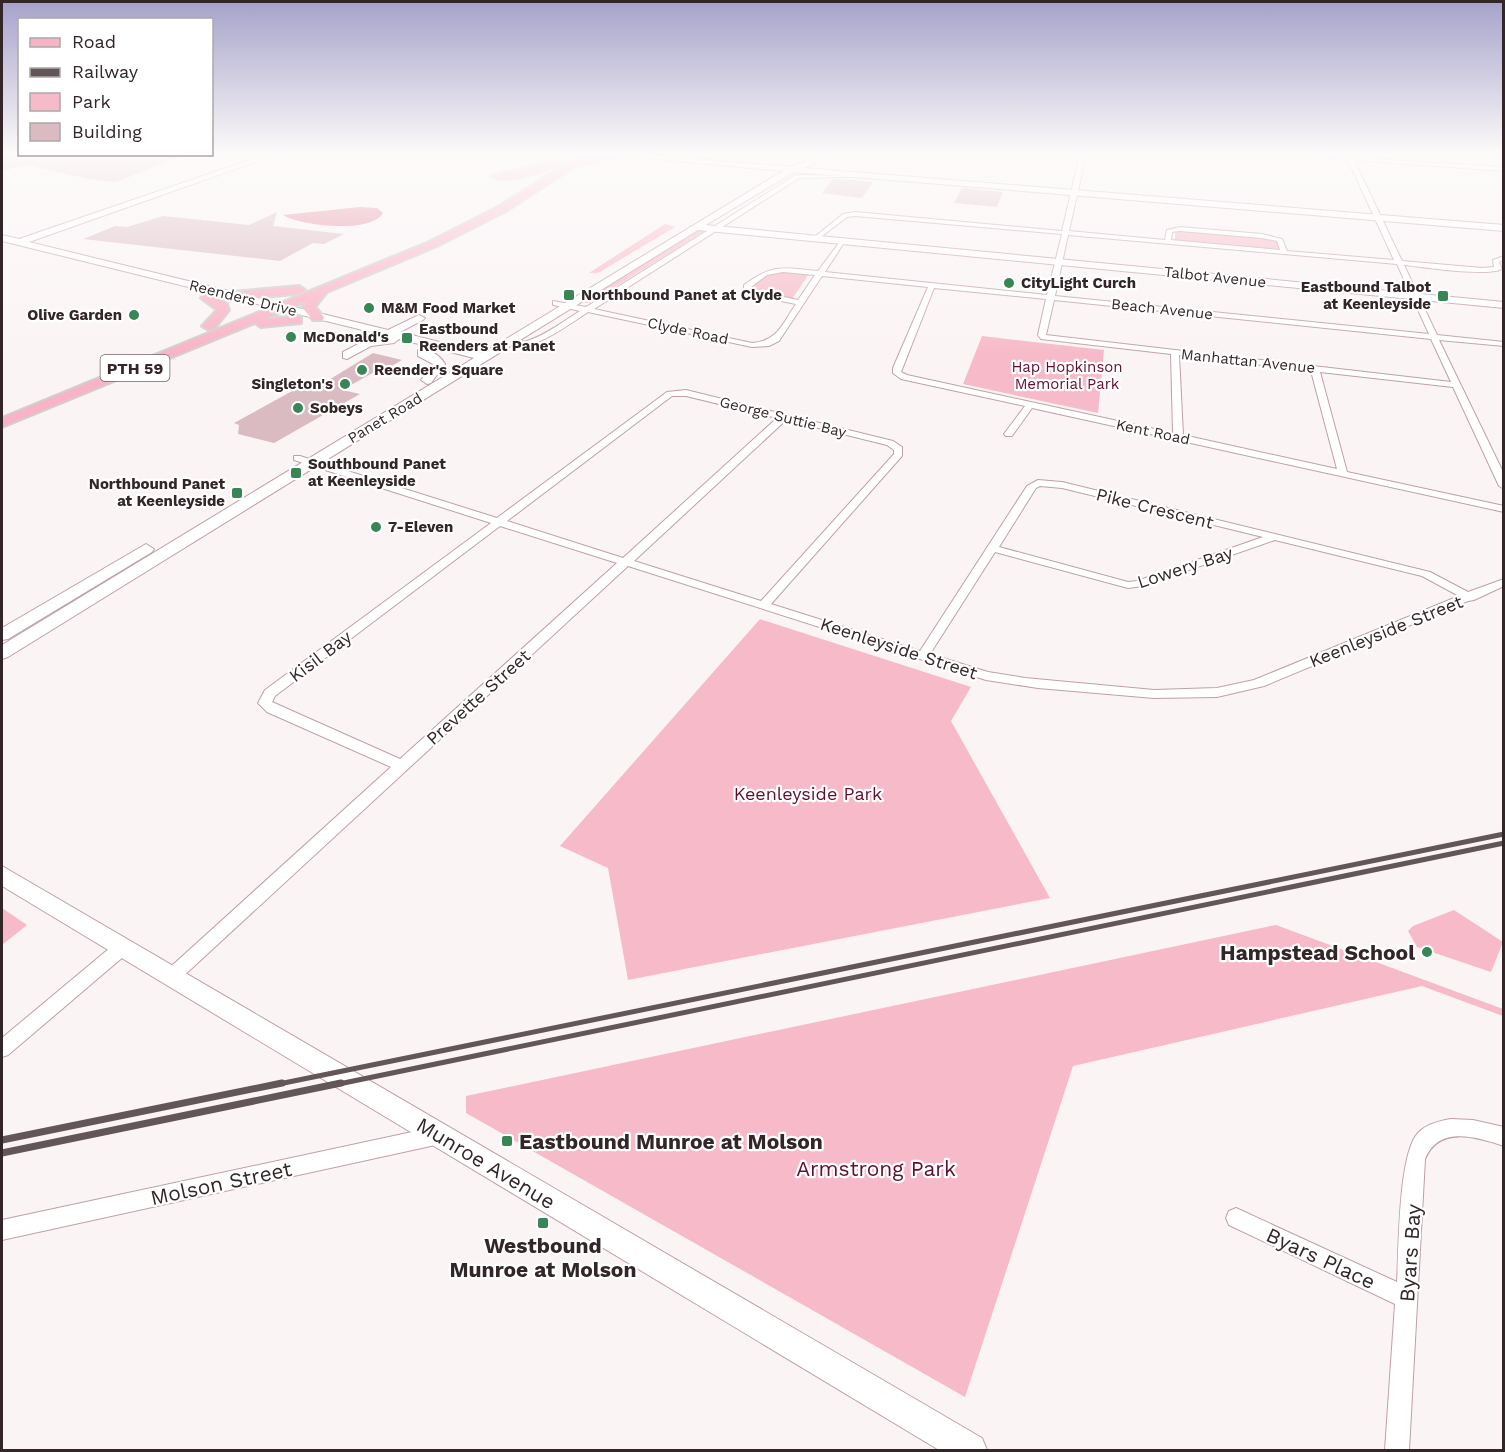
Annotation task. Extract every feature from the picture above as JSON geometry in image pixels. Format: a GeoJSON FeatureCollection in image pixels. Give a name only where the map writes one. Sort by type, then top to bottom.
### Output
{"type":"FeatureCollection","features":[{"type":"Feature","properties":{"kind":"main road","name":"PTH 59"},"geometry":{"type":"LineString","coordinates":[[211,331],[251,309],[271,308],[299,290],[427,236],[454,222]]}},
{"type":"Feature","properties":{"kind":"main road","name":"PTH 59"},"geometry":{"type":"LineString","coordinates":[[3,419],[211,331],[322,291],[474,222]]}},
{"type":"Feature","properties":{"kind":"main road"},"geometry":{"type":"LineString","coordinates":[[233,296],[299,290]]}},
{"type":"Feature","properties":{"kind":"main road"},"geometry":{"type":"LineString","coordinates":[[316,320],[308,307],[322,291]]}},
{"type":"Feature","properties":{"kind":"main road"},"geometry":{"type":"LineString","coordinates":[[207,298],[222,305],[223,310],[211,331]]}},
{"type":"Feature","properties":{"kind":"main road"},"geometry":{"type":"LineString","coordinates":[[211,331],[269,321],[296,321]]}},
{"type":"Feature","properties":{"kind":"street"},"geometry":{"type":"LineString","coordinates":[[6,243],[70,222]]}},
{"type":"Feature","properties":{"kind":"street"},"geometry":{"type":"LineString","coordinates":[[6,243],[38,236],[78,222]]}},
{"type":"Feature","properties":{"kind":"street","name":"Panet Road"},"geometry":{"type":"LineString","coordinates":[[2,653],[427,380],[569,305],[699,222]]}},
{"type":"Feature","properties":{"kind":"street"},"geometry":{"type":"LineString","coordinates":[[401,347],[374,347],[347,355],[357,348],[377,341],[399,340],[429,347],[471,346],[504,340],[526,344],[588,309],[724,222]]}},
{"type":"Feature","properties":{"kind":"street"},"geometry":{"type":"LineString","coordinates":[[815,239],[837,222]]}},
{"type":"Feature","properties":{"kind":"street"},"geometry":{"type":"LineString","coordinates":[[945,222],[1490,271],[1498,269],[1496,260],[1503,258]]}},
{"type":"Feature","properties":{"kind":"street"},"geometry":{"type":"LineString","coordinates":[[1050,297],[1066,222]]}},
{"type":"Feature","properties":{"kind":"street"},"geometry":{"type":"LineString","coordinates":[[1379,222],[1503,486]]}},
{"type":"Feature","properties":{"kind":"street"},"geometry":{"type":"LineString","coordinates":[[1450,222],[1503,226]]}},
{"type":"Feature","properties":{"kind":"street","name":"Panet Road"},"geometry":{"type":"LineString","coordinates":[[2,635],[305,460],[467,360],[485,357],[504,340],[556,303],[692,226]]}},
{"type":"Feature","properties":{"kind":"street","name":"Talbot Avenue"},"geometry":{"type":"LineString","coordinates":[[692,226],[1503,305]]}},
{"type":"Feature","properties":{"kind":"street"},"geometry":{"type":"LineString","coordinates":[[1168,242],[1168,232],[1176,229],[1240,234],[1277,239],[1282,243],[1284,252]]}},
{"type":"Feature","properties":{"kind":"street"},"geometry":{"type":"LineString","coordinates":[[32,247],[38,236]]}},
{"type":"Feature","properties":{"kind":"street","name":"Clyde Road"},"geometry":{"type":"LineString","coordinates":[[556,303],[759,345],[776,339],[842,241]]}},
{"type":"Feature","properties":{"kind":"street","name":"Reenders Drive"},"geometry":{"type":"LineString","coordinates":[[6,243],[32,247],[251,309]]}},
{"type":"Feature","properties":{"kind":"street","name":"Reenders Drive"},"geometry":{"type":"LineString","coordinates":[[6,243],[233,296],[401,347],[429,347]]}},
{"type":"Feature","properties":{"kind":"street"},"geometry":{"type":"LineString","coordinates":[[800,303],[754,293],[747,287],[765,273],[773,270],[821,274]]}},
{"type":"Feature","properties":{"kind":"street","name":"Beach Avenue"},"geometry":{"type":"LineString","coordinates":[[821,274],[1503,344]]}},
{"type":"Feature","properties":{"kind":"street","name":"Kent Road"},"geometry":{"type":"LineString","coordinates":[[932,285],[897,373],[916,380],[1503,509]]}},
{"type":"Feature","properties":{"kind":"street","name":"Manhattan Avenue"},"geometry":{"type":"LineString","coordinates":[[1050,297],[1042,334],[1050,339],[1455,385]]}},
{"type":"Feature","properties":{"kind":"street","name":"Reenders Drive"},"geometry":{"type":"LineString","coordinates":[[271,308],[296,321],[316,320],[367,328],[467,360]]}},
{"type":"Feature","properties":{"kind":"street"},"geometry":{"type":"LineString","coordinates":[[316,320],[372,336],[391,334],[419,318],[389,328],[367,328]]}},
{"type":"Feature","properties":{"kind":"street"},"geometry":{"type":"LineString","coordinates":[[427,380],[439,364],[429,347]]}},
{"type":"Feature","properties":{"kind":"street"},"geometry":{"type":"LineString","coordinates":[[1175,353],[1178,438]]}},
{"type":"Feature","properties":{"kind":"street"},"geometry":{"type":"LineString","coordinates":[[1315,369],[1343,474]]}},
{"type":"Feature","properties":{"kind":"street","name":"George Suttie Bay"},"geometry":{"type":"LineString","coordinates":[[498,521],[670,394],[686,393],[890,443],[898,447],[900,452],[764,605]]}},
{"type":"Feature","properties":{"kind":"street"},"geometry":{"type":"LineString","coordinates":[[1009,434],[1030,405]]}},
{"type":"Feature","properties":{"kind":"street","name":"Prevette Street"},"geometry":{"type":"LineString","coordinates":[[172,976],[784,417]]}},
{"type":"Feature","properties":{"kind":"street","name":"Keenleyside Street"},"geometry":{"type":"LineString","coordinates":[[305,460],[923,656],[1010,681],[1184,697],[1228,692],[1251,685],[1470,598],[1503,582]]}},
{"type":"Feature","properties":{"kind":"street","name":"Pike Crescent"},"geometry":{"type":"LineString","coordinates":[[923,656],[1032,486],[1038,483],[1062,484],[1426,574],[1470,598]]}},
{"type":"Feature","properties":{"kind":"street","name":"Kisil Bay"},"geometry":{"type":"LineString","coordinates":[[402,766],[272,709],[265,703],[270,693],[498,521]]}},
{"type":"Feature","properties":{"kind":"street","name":"Lowery Bay"},"geometry":{"type":"LineString","coordinates":[[991,548],[1128,585],[1139,584],[1274,537]]}},
{"type":"Feature","properties":{"kind":"street","name":"Munroe Avenue"},"geometry":{"type":"LineString","coordinates":[[2,875],[970,1450]]}},
{"type":"Feature","properties":{"kind":"street"},"geometry":{"type":"LineString","coordinates":[[2,1049],[123,947]]}},
{"type":"Feature","properties":{"kind":"street","name":"Byars Bay"},"geometry":{"type":"LineString","coordinates":[[1397,1450],[1415,1159],[1424,1141],[1441,1130],[1464,1127],[1503,1137]]}},
{"type":"Feature","properties":{"kind":"street","name":"Molson Street"},"geometry":{"type":"LineString","coordinates":[[2,1230],[440,1136]]}},
{"type":"Feature","properties":{"kind":"street","name":"Byars Place"},"geometry":{"type":"LineString","coordinates":[[1236,1218],[1407,1298]]}},
{"type":"Feature","properties":{"kind":"green space"},"geometry":{"type":"Polygon","coordinates":[[[665,224],[675,227],[598,273],[589,273],[665,224]]]}},
{"type":"Feature","properties":{"kind":"green space"},"geometry":{"type":"Polygon","coordinates":[[[694,231],[705,231],[589,303],[579,302],[694,231]]]}},
{"type":"Feature","properties":{"kind":"green space"},"geometry":{"type":"Polygon","coordinates":[[[1179,231],[1264,237],[1279,243],[1281,249],[1180,242],[1175,240],[1175,233],[1179,231]]]}},
{"type":"Feature","properties":{"kind":"green space"},"geometry":{"type":"Polygon","coordinates":[[[782,271],[809,274],[792,299],[753,290],[752,287],[769,273],[782,271]]]}},
{"type":"Feature","properties":{"kind":"green space","name":"Hap Hopkinson Memorial Park"},"geometry":{"type":"Polygon","coordinates":[[[982,336],[1104,350],[1098,413],[963,384],[982,336]]]}},
{"type":"Feature","properties":{"kind":"green space","name":"Keenleyside Park"},"geometry":{"type":"Polygon","coordinates":[[[760,619],[971,687],[951,721],[1050,898],[628,980],[608,868],[560,846],[760,619]]]}},
{"type":"Feature","properties":{"kind":"green space"},"geometry":{"type":"Polygon","coordinates":[[[2,908],[27,925],[2,945],[2,908]]]}},
{"type":"Feature","properties":{"kind":"green space"},"geometry":{"type":"Polygon","coordinates":[[[1454,910],[1503,942],[1491,972],[1417,947],[1408,931],[1413,926],[1454,910]]]}},
{"type":"Feature","properties":{"kind":"green space","name":"Armstrong Park"},"geometry":{"type":"Polygon","coordinates":[[[1276,925],[1503,1009],[1503,1016],[1422,986],[1073,1066],[965,1397],[466,1113],[466,1096],[1276,925]]]}},
{"type":"Feature","properties":{"kind":"shaded area"},"geometry":{"type":"Polygon","coordinates":[[[304,222],[371,222],[351,226],[304,222]]]}},
{"type":"Feature","properties":{"kind":"building"},"geometry":{"type":"Polygon","coordinates":[[[144,222],[218,222],[249,225],[256,222],[274,222],[273,226],[344,234],[324,244],[313,243],[280,261],[83,239],[115,226],[127,227],[144,222]]]}},
{"type":"Feature","properties":{"kind":"building","name":"Sobeys"},"geometry":{"type":"Polygon","coordinates":[[[373,353],[402,360],[342,390],[360,394],[274,443],[238,434],[239,425],[234,423],[303,385],[322,384],[373,353]]]}},
{"type":"Feature","properties":{"kind":"railway"},"geometry":{"type":"LineString","coordinates":[[274,1085],[1504,834]]}},
{"type":"Feature","properties":{"kind":"railway"},"geometry":{"type":"LineString","coordinates":[[334,1085],[1504,843]]}},
{"type":"Feature","properties":{"kind":"railway"},"geometry":{"type":"LineString","coordinates":[[2,1140],[282,1083]]}},
{"type":"Feature","properties":{"kind":"railway"},"geometry":{"type":"LineString","coordinates":[[2,1153],[341,1083]]}},
{"type":"Feature","properties":{"kind":"place","name":"CityLight Curch"},"geometry":{"type":"Point","coordinates":[1009,283]}},
{"type":"Feature","properties":{"kind":"place","name":"Northbound Panet at Clyde"},"geometry":{"type":"Point","coordinates":[569,295]}},
{"type":"Feature","properties":{"kind":"place","name":"Eastbound Talbot at Keenleyside"},"geometry":{"type":"Point","coordinates":[1443,296]}},
{"type":"Feature","properties":{"kind":"place","name":"M&M Food Market"},"geometry":{"type":"Point","coordinates":[369,308]}},
{"type":"Feature","properties":{"kind":"place","name":"Olive Garden"},"geometry":{"type":"Point","coordinates":[134,315]}},
{"type":"Feature","properties":{"kind":"place","name":"McDonald's"},"geometry":{"type":"Point","coordinates":[291,337]}},
{"type":"Feature","properties":{"kind":"place","name":"Eastbound Reenders at Panet"},"geometry":{"type":"Point","coordinates":[407,338]}},
{"type":"Feature","properties":{"kind":"place","name":"Reender's Square"},"geometry":{"type":"Point","coordinates":[362,370]}},
{"type":"Feature","properties":{"kind":"place","name":"Singleton's"},"geometry":{"type":"Point","coordinates":[345,384]}},
{"type":"Feature","properties":{"kind":"place","name":"Sobeys"},"geometry":{"type":"Point","coordinates":[298,408]}},
{"type":"Feature","properties":{"kind":"place","name":"Southbound Panet at Keenleyside"},"geometry":{"type":"Point","coordinates":[296,473]}},
{"type":"Feature","properties":{"kind":"place","name":"Northbound Panet at Keenleyside"},"geometry":{"type":"Point","coordinates":[237,493]}},
{"type":"Feature","properties":{"kind":"place","name":"7-Eleven"},"geometry":{"type":"Point","coordinates":[376,527]}},
{"type":"Feature","properties":{"kind":"place","name":"Hampstead School"},"geometry":{"type":"Point","coordinates":[1427,952]}},
{"type":"Feature","properties":{"kind":"place","name":"Eastbound Munroe at Molson"},"geometry":{"type":"Point","coordinates":[507,1141]}},
{"type":"Feature","properties":{"kind":"place","name":"Westbound Munroe at Molson"},"geometry":{"type":"Point","coordinates":[543,1223]}}]}
